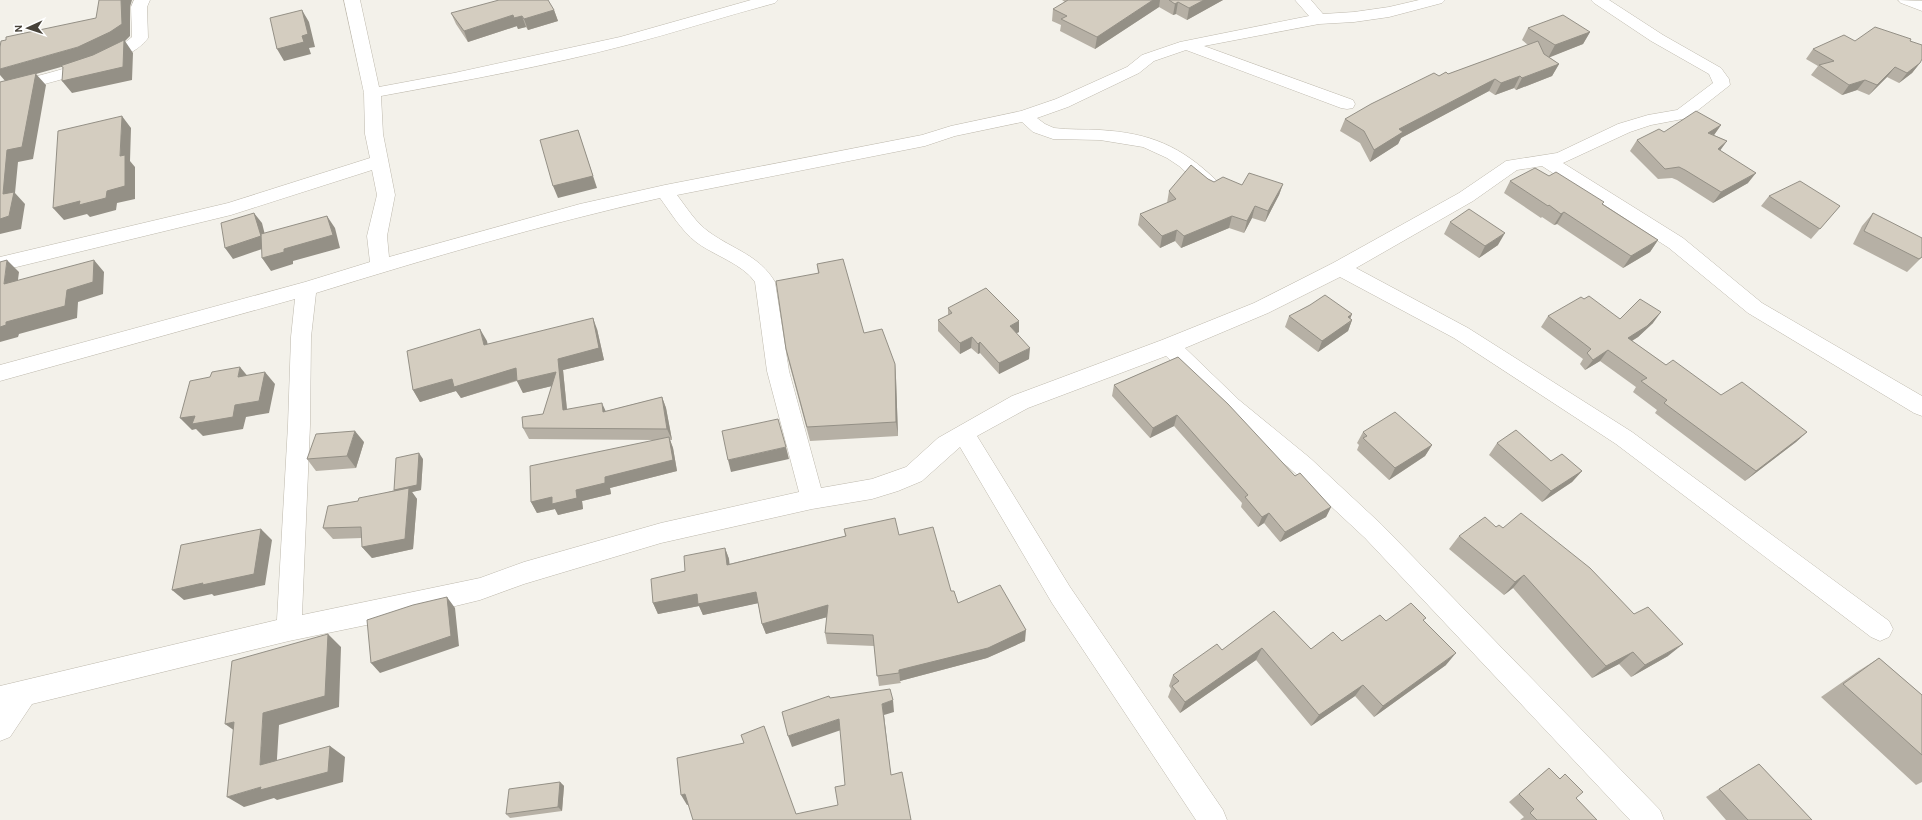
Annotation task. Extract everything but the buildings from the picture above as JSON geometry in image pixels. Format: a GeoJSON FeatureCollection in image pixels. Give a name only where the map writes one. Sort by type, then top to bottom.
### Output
{"type":"FeatureCollection","features":[{"type":"Feature","properties":{"kind":"street"},"geometry":{"type":"LineString","coordinates":[[0,90],[71,71],[131,46],[140,38],[139,7],[142,0]]}},
{"type":"Feature","properties":{"kind":"street"},"geometry":{"type":"LineString","coordinates":[[352,0],[372,93],[374,134],[378,162],[386,195],[377,236],[380,267]]}},
{"type":"Feature","properties":{"kind":"street"},"geometry":{"type":"LineString","coordinates":[[372,93],[454,78],[623,41],[732,9],[770,0]]}},
{"type":"Feature","properties":{"kind":"street"},"geometry":{"type":"LineString","coordinates":[[1303,0],[1320,19]]}},
{"type":"Feature","properties":{"kind":"street"},"geometry":{"type":"LineString","coordinates":[[0,373],[306,289],[580,210],[665,191],[902,145],[951,132],[1025,116],[1062,103],[1133,70],[1148,58],[1186,45],[1320,19],[1354,17],[1389,12],[1437,0]]}},
{"type":"Feature","properties":{"kind":"street"},"geometry":{"type":"LineString","coordinates":[[0,728],[12,696],[289,629],[439,599],[480,589],[524,574],[661,533],[812,499],[872,489],[914,474],[946,444],[1020,402],[1169,346],[1261,308],[1340,268],[1466,197],[1512,165],[1525,162],[1546,162],[1571,155],[1624,128],[1648,120],[1682,114],[1722,85],[1721,79],[1715,71],[1657,38],[1599,0]]}},
{"type":"Feature","properties":{"kind":"street"},"geometry":{"type":"LineString","coordinates":[[1906,0],[1922,6]]}},
{"type":"Feature","properties":{"kind":"street"},"geometry":{"type":"LineString","coordinates":[[1186,45],[1247,69],[1347,104]]}},
{"type":"Feature","properties":{"kind":"street"},"geometry":{"type":"LineString","coordinates":[[1025,116],[1039,128],[1050,132],[1120,137],[1164,148],[1184,159],[1212,186]]}},
{"type":"Feature","properties":{"kind":"street"},"geometry":{"type":"LineString","coordinates":[[0,264],[231,209],[378,162]]}},
{"type":"Feature","properties":{"kind":"street"},"geometry":{"type":"LineString","coordinates":[[1546,162],[1615,203],[1676,243],[1756,308],[1922,407]]}},
{"type":"Feature","properties":{"kind":"street"},"geometry":{"type":"LineString","coordinates":[[665,191],[687,221],[700,235],[721,250],[752,265],[761,273],[765,282],[778,371],[812,499]]}},
{"type":"Feature","properties":{"kind":"street"},"geometry":{"type":"LineString","coordinates":[[1340,268],[1461,333],[1624,438],[1880,629]]}},
{"type":"Feature","properties":{"kind":"street"},"geometry":{"type":"LineString","coordinates":[[289,629],[299,425],[301,337],[306,289]]}},
{"type":"Feature","properties":{"kind":"street"},"geometry":{"type":"LineString","coordinates":[[1169,346],[1230,406],[1302,465],[1373,531],[1650,820]]}},
{"type":"Feature","properties":{"kind":"street"},"geometry":{"type":"LineString","coordinates":[[963,433],[1061,595],[1213,820]]}}]}
